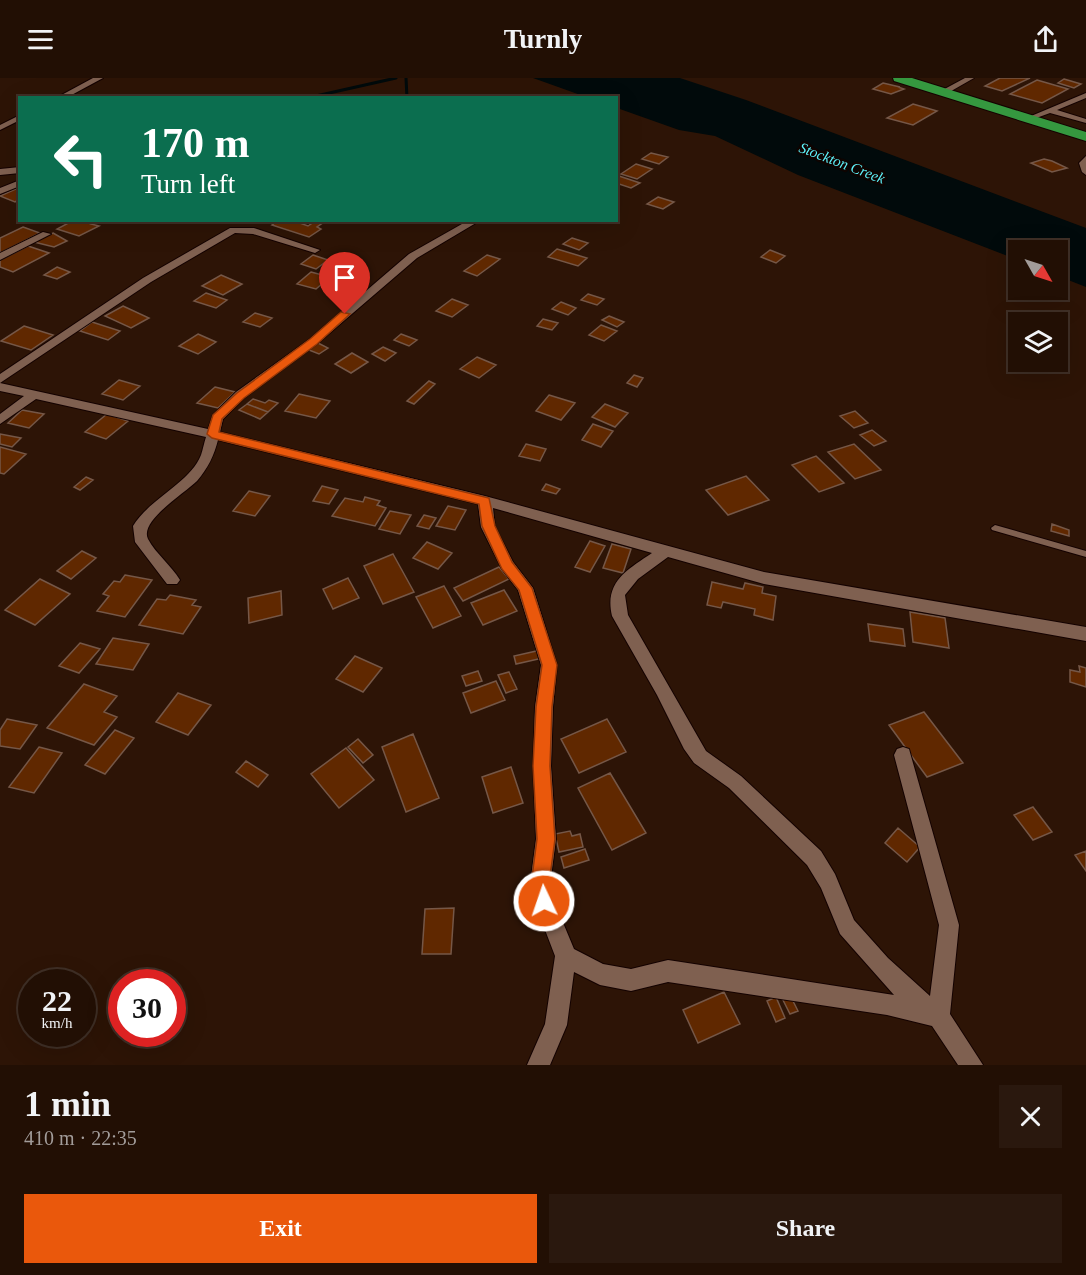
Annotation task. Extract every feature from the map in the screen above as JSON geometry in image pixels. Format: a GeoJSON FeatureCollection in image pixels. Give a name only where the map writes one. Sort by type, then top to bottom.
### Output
{"type":"FeatureCollection","features":[{"type":"Feature","properties":{"kind":"highway"},"geometry":{"type":"LineString","coordinates":[[899,78],[1086,137]]}},
{"type":"Feature","properties":{"kind":"street"},"geometry":{"type":"LineString","coordinates":[[64,96],[99,78]]}},
{"type":"Feature","properties":{"kind":"street"},"geometry":{"type":"LineString","coordinates":[[943,92],[970,78]]}},
{"type":"Feature","properties":{"kind":"street"},"geometry":{"type":"LineString","coordinates":[[1028,119],[1086,95]]}},
{"type":"Feature","properties":{"kind":"street"},"geometry":{"type":"LineString","coordinates":[[1050,110],[1086,121]]}},
{"type":"Feature","properties":{"kind":"street"},"geometry":{"type":"LineString","coordinates":[[0,128],[18,118]]}},
{"type":"Feature","properties":{"kind":"street"},"geometry":{"type":"LineString","coordinates":[[1086,159],[1083,163],[1086,172]]}},
{"type":"Feature","properties":{"kind":"street"},"geometry":{"type":"LineString","coordinates":[[0,172],[18,170]]}},
{"type":"Feature","properties":{"kind":"street"},"geometry":{"type":"LineString","coordinates":[[0,191],[18,184]]}},
{"type":"Feature","properties":{"kind":"street"},"geometry":{"type":"LineString","coordinates":[[0,378],[147,280],[227,232],[249,222]]}},
{"type":"Feature","properties":{"kind":"street"},"geometry":{"type":"LineString","coordinates":[[172,580],[140,538],[140,526],[148,515],[192,477],[207,458],[217,417],[240,395],[314,341],[413,256],[473,222]]}},
{"type":"Feature","properties":{"kind":"street"},"geometry":{"type":"LineString","coordinates":[[239,228],[315,250]]}},
{"type":"Feature","properties":{"kind":"street"},"geometry":{"type":"LineString","coordinates":[[0,257],[46,234]]}},
{"type":"Feature","properties":{"kind":"street"},"geometry":{"type":"LineString","coordinates":[[0,387],[212,434],[484,501],[764,578],[1086,634]]}},
{"type":"Feature","properties":{"kind":"street"},"geometry":{"type":"LineString","coordinates":[[0,420],[33,395]]}},
{"type":"Feature","properties":{"kind":"street"},"geometry":{"type":"LineString","coordinates":[[484,501],[488,526],[507,565],[525,588],[549,665],[543,719],[542,766],[546,839],[541,877],[544,901],[566,956],[556,1024],[538,1065]]}},
{"type":"Feature","properties":{"kind":"street"},"geometry":{"type":"LineString","coordinates":[[666,551],[625,583],[619,592],[617,604],[620,616],[663,690],[690,743],[700,757],[735,782],[814,858],[828,881],[847,927],[886,972],[939,1017],[972,1065]]}},
{"type":"Feature","properties":{"kind":"street"},"geometry":{"type":"LineString","coordinates":[[903,756],[950,925],[939,1017]]}},
{"type":"Feature","properties":{"kind":"street"},"geometry":{"type":"LineString","coordinates":[[566,956],[600,974],[631,980],[668,971],[887,1004],[939,1017]]}},
{"type":"Feature","properties":{"kind":"lane"},"geometry":{"type":"LineString","coordinates":[[995,528],[1086,555]]}},
{"type":"Feature","properties":{"kind":"water","name":"Stockton Creek"},"geometry":{"type":"Polygon","coordinates":[[[533,78],[680,78],[746,100],[1086,228],[1086,287],[1068,280],[1068,240],[1008,240],[1008,256],[798,175],[715,136],[679,130],[618,108],[618,96],[583,96],[533,78]]]}},
{"type":"Feature","properties":{"kind":"building"},"geometry":{"type":"Polygon","coordinates":[[[1000,78],[1030,78],[1002,91],[985,86],[1000,78]]]}},
{"type":"Feature","properties":{"kind":"building"},"geometry":{"type":"Polygon","coordinates":[[[1064,79],[1081,84],[1074,88],[1058,83],[1064,79]]]}},
{"type":"Feature","properties":{"kind":"building"},"geometry":{"type":"Polygon","coordinates":[[[1037,80],[1068,89],[1042,103],[1010,94],[1037,80]]]}},
{"type":"Feature","properties":{"kind":"building"},"geometry":{"type":"Polygon","coordinates":[[[883,83],[904,89],[891,94],[873,89],[883,83]]]}},
{"type":"Feature","properties":{"kind":"building"},"geometry":{"type":"Polygon","coordinates":[[[913,104],[937,111],[913,125],[887,118],[913,104]]]}},
{"type":"Feature","properties":{"kind":"building"},"geometry":{"type":"Polygon","coordinates":[[[651,153],[668,157],[659,164],[642,159],[651,153]]]}},
{"type":"Feature","properties":{"kind":"building"},"geometry":{"type":"Polygon","coordinates":[[[1044,159],[1067,168],[1052,172],[1031,163],[1044,159]]]}},
{"type":"Feature","properties":{"kind":"building"},"geometry":{"type":"Polygon","coordinates":[[[636,164],[652,169],[637,179],[621,174],[636,164]]]}},
{"type":"Feature","properties":{"kind":"building"},"geometry":{"type":"Polygon","coordinates":[[[618,176],[640,183],[631,188],[618,184],[618,176]]]}},
{"type":"Feature","properties":{"kind":"building"},"geometry":{"type":"Polygon","coordinates":[[[18,188],[18,200],[15,202],[0,196],[18,188]]]}},
{"type":"Feature","properties":{"kind":"building"},"geometry":{"type":"Polygon","coordinates":[[[658,197],[674,202],[663,209],[647,204],[658,197]]]}},
{"type":"Feature","properties":{"kind":"building"},"geometry":{"type":"Polygon","coordinates":[[[70,222],[94,222],[91,224],[99,226],[79,236],[57,229],[70,222]]]}},
{"type":"Feature","properties":{"kind":"building"},"geometry":{"type":"Polygon","coordinates":[[[276,222],[297,222],[308,226],[311,224],[306,222],[324,222],[317,227],[321,229],[309,237],[272,225],[276,222]]]}},
{"type":"Feature","properties":{"kind":"building"},"geometry":{"type":"Polygon","coordinates":[[[23,227],[40,233],[0,253],[0,238],[23,227]]]}},
{"type":"Feature","properties":{"kind":"building"},"geometry":{"type":"Polygon","coordinates":[[[53,233],[67,241],[54,247],[34,242],[53,233]]]}},
{"type":"Feature","properties":{"kind":"building"},"geometry":{"type":"Polygon","coordinates":[[[572,238],[588,243],[579,250],[563,244],[572,238]]]}},
{"type":"Feature","properties":{"kind":"building"},"geometry":{"type":"Polygon","coordinates":[[[28,246],[49,253],[13,272],[0,267],[0,260],[28,246]]]}},
{"type":"Feature","properties":{"kind":"building"},"geometry":{"type":"Polygon","coordinates":[[[557,249],[587,258],[578,266],[548,257],[557,249]]]}},
{"type":"Feature","properties":{"kind":"building"},"geometry":{"type":"Polygon","coordinates":[[[770,250],[785,256],[776,263],[761,257],[770,250]]]}},
{"type":"Feature","properties":{"kind":"building"},"geometry":{"type":"Polygon","coordinates":[[[313,255],[328,260],[316,269],[301,264],[313,255]]]}},
{"type":"Feature","properties":{"kind":"building"},"geometry":{"type":"Polygon","coordinates":[[[487,255],[500,259],[477,276],[464,271],[487,255]]]}},
{"type":"Feature","properties":{"kind":"building"},"geometry":{"type":"Polygon","coordinates":[[[57,267],[70,272],[57,279],[44,275],[57,267]]]}},
{"type":"Feature","properties":{"kind":"building"},"geometry":{"type":"Polygon","coordinates":[[[311,272],[330,277],[316,289],[297,284],[311,272]]]}},
{"type":"Feature","properties":{"kind":"building"},"geometry":{"type":"Polygon","coordinates":[[[221,275],[242,284],[223,295],[202,286],[221,275]]]}},
{"type":"Feature","properties":{"kind":"building"},"geometry":{"type":"Polygon","coordinates":[[[206,293],[227,300],[216,308],[194,301],[206,293]]]}},
{"type":"Feature","properties":{"kind":"building"},"geometry":{"type":"Polygon","coordinates":[[[588,294],[604,299],[597,305],[581,300],[588,294]]]}},
{"type":"Feature","properties":{"kind":"building"},"geometry":{"type":"Polygon","coordinates":[[[452,299],[468,305],[452,317],[436,311],[452,299]]]}},
{"type":"Feature","properties":{"kind":"building"},"geometry":{"type":"Polygon","coordinates":[[[561,302],[576,308],[568,315],[552,309],[561,302]]]}},
{"type":"Feature","properties":{"kind":"building"},"geometry":{"type":"Polygon","coordinates":[[[123,306],[149,318],[131,328],[105,316],[123,306]]]}},
{"type":"Feature","properties":{"kind":"building"},"geometry":{"type":"Polygon","coordinates":[[[255,313],[272,318],[260,327],[243,322],[255,313]]]}},
{"type":"Feature","properties":{"kind":"building"},"geometry":{"type":"Polygon","coordinates":[[[609,316],[624,322],[617,327],[602,320],[609,316]]]}},
{"type":"Feature","properties":{"kind":"building"},"geometry":{"type":"Polygon","coordinates":[[[543,319],[558,323],[552,330],[537,326],[543,319]]]}},
{"type":"Feature","properties":{"kind":"building"},"geometry":{"type":"Polygon","coordinates":[[[92,322],[120,331],[108,340],[80,331],[92,322]]]}},
{"type":"Feature","properties":{"kind":"building"},"geometry":{"type":"Polygon","coordinates":[[[601,325],[617,331],[604,341],[589,335],[601,325]]]}},
{"type":"Feature","properties":{"kind":"building"},"geometry":{"type":"Polygon","coordinates":[[[24,326],[53,335],[31,350],[1,341],[24,326]]]}},
{"type":"Feature","properties":{"kind":"building"},"geometry":{"type":"Polygon","coordinates":[[[198,334],[216,342],[198,354],[179,346],[198,334]]]}},
{"type":"Feature","properties":{"kind":"building"},"geometry":{"type":"Polygon","coordinates":[[[401,334],[417,340],[409,346],[394,340],[401,334]]]}},
{"type":"Feature","properties":{"kind":"building"},"geometry":{"type":"Polygon","coordinates":[[[318,343],[328,348],[319,354],[309,350],[318,343]]]}},
{"type":"Feature","properties":{"kind":"building"},"geometry":{"type":"Polygon","coordinates":[[[383,347],[396,353],[385,361],[372,354],[383,347]]]}},
{"type":"Feature","properties":{"kind":"building"},"geometry":{"type":"Polygon","coordinates":[[[352,353],[368,362],[351,373],[335,364],[352,353]]]}},
{"type":"Feature","properties":{"kind":"building"},"geometry":{"type":"Polygon","coordinates":[[[477,357],[496,365],[479,378],[460,369],[477,357]]]}},
{"type":"Feature","properties":{"kind":"building"},"geometry":{"type":"Polygon","coordinates":[[[634,375],[643,378],[637,387],[627,383],[634,375]]]}},
{"type":"Feature","properties":{"kind":"building"},"geometry":{"type":"Polygon","coordinates":[[[119,380],[140,386],[123,400],[102,394],[119,380]]]}},
{"type":"Feature","properties":{"kind":"building"},"geometry":{"type":"Polygon","coordinates":[[[429,381],[435,384],[414,404],[407,401],[429,381]]]}},
{"type":"Feature","properties":{"kind":"building"},"geometry":{"type":"Polygon","coordinates":[[[215,387],[235,392],[218,408],[197,403],[215,387]]]}},
{"type":"Feature","properties":{"kind":"building"},"geometry":{"type":"Polygon","coordinates":[[[299,394],[330,401],[316,418],[285,411],[299,394]]]}},
{"type":"Feature","properties":{"kind":"building"},"geometry":{"type":"Polygon","coordinates":[[[549,395],[575,403],[561,420],[536,411],[549,395]]]}},
{"type":"Feature","properties":{"kind":"building"},"geometry":{"type":"Polygon","coordinates":[[[253,399],[265,403],[269,400],[278,403],[268,412],[247,404],[253,399]]]}},
{"type":"Feature","properties":{"kind":"building"},"geometry":{"type":"Polygon","coordinates":[[[247,404],[268,412],[260,419],[239,410],[247,404]]]}},
{"type":"Feature","properties":{"kind":"building"},"geometry":{"type":"Polygon","coordinates":[[[605,404],[628,413],[615,427],[592,417],[605,404]]]}},
{"type":"Feature","properties":{"kind":"building"},"geometry":{"type":"Polygon","coordinates":[[[22,410],[44,414],[29,428],[8,423],[22,410]]]}},
{"type":"Feature","properties":{"kind":"building"},"geometry":{"type":"Polygon","coordinates":[[[855,411],[868,423],[854,428],[840,416],[855,411]]]}},
{"type":"Feature","properties":{"kind":"building"},"geometry":{"type":"Polygon","coordinates":[[[107,414],[128,421],[106,439],[85,432],[107,414]]]}},
{"type":"Feature","properties":{"kind":"building"},"geometry":{"type":"Polygon","coordinates":[[[593,424],[613,431],[601,447],[582,440],[593,424]]]}},
{"type":"Feature","properties":{"kind":"building"},"geometry":{"type":"Polygon","coordinates":[[[872,430],[886,441],[874,446],[860,435],[872,430]]]}},
{"type":"Feature","properties":{"kind":"building"},"geometry":{"type":"Polygon","coordinates":[[[0,434],[21,438],[12,447],[0,444],[0,434]]]}},
{"type":"Feature","properties":{"kind":"building"},"geometry":{"type":"Polygon","coordinates":[[[526,444],[546,449],[540,461],[519,456],[526,444]]]}},
{"type":"Feature","properties":{"kind":"building"},"geometry":{"type":"Polygon","coordinates":[[[854,444],[881,470],[855,479],[828,452],[854,444]]]}},
{"type":"Feature","properties":{"kind":"building"},"geometry":{"type":"Polygon","coordinates":[[[0,447],[26,454],[4,474],[0,473],[0,447]]]}},
{"type":"Feature","properties":{"kind":"building"},"geometry":{"type":"Polygon","coordinates":[[[816,456],[844,483],[819,492],[792,465],[816,456]]]}},
{"type":"Feature","properties":{"kind":"building"},"geometry":{"type":"Polygon","coordinates":[[[746,476],[769,500],[728,515],[706,490],[746,476]]]}},
{"type":"Feature","properties":{"kind":"building"},"geometry":{"type":"Polygon","coordinates":[[[86,477],[93,480],[80,490],[74,487],[86,477]]]}},
{"type":"Feature","properties":{"kind":"building"},"geometry":{"type":"Polygon","coordinates":[[[546,484],[560,489],[556,494],[542,490],[546,484]]]}},
{"type":"Feature","properties":{"kind":"building"},"geometry":{"type":"Polygon","coordinates":[[[322,486],[338,490],[329,504],[313,501],[322,486]]]}},
{"type":"Feature","properties":{"kind":"building"},"geometry":{"type":"Polygon","coordinates":[[[249,491],[270,496],[255,516],[233,511],[249,491]]]}},
{"type":"Feature","properties":{"kind":"building"},"geometry":{"type":"Polygon","coordinates":[[[365,497],[380,501],[377,505],[386,508],[375,526],[332,516],[345,498],[363,502],[365,497]]]}},
{"type":"Feature","properties":{"kind":"building"},"geometry":{"type":"Polygon","coordinates":[[[448,506],[466,510],[455,530],[436,526],[448,506]]]}},
{"type":"Feature","properties":{"kind":"building"},"geometry":{"type":"Polygon","coordinates":[[[390,511],[411,515],[400,534],[379,529],[390,511]]]}},
{"type":"Feature","properties":{"kind":"building"},"geometry":{"type":"Polygon","coordinates":[[[424,515],[436,518],[429,529],[417,526],[424,515]]]}},
{"type":"Feature","properties":{"kind":"building"},"geometry":{"type":"Polygon","coordinates":[[[1052,524],[1069,530],[1069,536],[1051,531],[1052,524]]]}},
{"type":"Feature","properties":{"kind":"building"},"geometry":{"type":"Polygon","coordinates":[[[590,541],[605,546],[590,572],[575,567],[590,541]]]}},
{"type":"Feature","properties":{"kind":"building"},"geometry":{"type":"Polygon","coordinates":[[[427,542],[452,553],[438,569],[413,558],[427,542]]]}},
{"type":"Feature","properties":{"kind":"building"},"geometry":{"type":"Polygon","coordinates":[[[612,544],[631,549],[623,573],[603,568],[612,544]]]}},
{"type":"Feature","properties":{"kind":"building"},"geometry":{"type":"Polygon","coordinates":[[[82,551],[96,558],[71,579],[57,571],[82,551]]]}},
{"type":"Feature","properties":{"kind":"building"},"geometry":{"type":"Polygon","coordinates":[[[393,554],[414,592],[383,604],[364,566],[393,554]]]}},
{"type":"Feature","properties":{"kind":"building"},"geometry":{"type":"Polygon","coordinates":[[[499,567],[509,579],[463,601],[454,588],[499,567]]]}},
{"type":"Feature","properties":{"kind":"building"},"geometry":{"type":"Polygon","coordinates":[[[125,575],[152,580],[125,617],[97,611],[109,596],[103,594],[114,581],[120,582],[125,575]]]}},
{"type":"Feature","properties":{"kind":"building"},"geometry":{"type":"Polygon","coordinates":[[[348,578],[359,598],[333,609],[323,589],[348,578]]]}},
{"type":"Feature","properties":{"kind":"building"},"geometry":{"type":"Polygon","coordinates":[[[40,579],[70,594],[35,625],[5,610],[40,579]]]}},
{"type":"Feature","properties":{"kind":"building"},"geometry":{"type":"Polygon","coordinates":[[[712,582],[743,589],[745,583],[763,587],[762,593],[776,596],[773,620],[754,615],[755,609],[723,602],[721,608],[707,605],[712,582]]]}},
{"type":"Feature","properties":{"kind":"building"},"geometry":{"type":"Polygon","coordinates":[[[444,586],[461,616],[433,628],[416,597],[444,586]]]}},
{"type":"Feature","properties":{"kind":"building"},"geometry":{"type":"Polygon","coordinates":[[[504,590],[517,611],[483,625],[471,603],[504,590]]]}},
{"type":"Feature","properties":{"kind":"building"},"geometry":{"type":"Polygon","coordinates":[[[281,591],[282,615],[249,623],[248,598],[281,591]]]}},
{"type":"Feature","properties":{"kind":"building"},"geometry":{"type":"Polygon","coordinates":[[[170,595],[196,600],[192,605],[201,607],[183,634],[139,625],[157,599],[166,600],[170,595]]]}},
{"type":"Feature","properties":{"kind":"building"},"geometry":{"type":"Polygon","coordinates":[[[910,612],[945,618],[949,648],[913,642],[910,612]]]}},
{"type":"Feature","properties":{"kind":"building"},"geometry":{"type":"Polygon","coordinates":[[[868,624],[903,629],[905,646],[870,641],[868,624]]]}},
{"type":"Feature","properties":{"kind":"building"},"geometry":{"type":"Polygon","coordinates":[[[113,638],[149,644],[133,670],[96,664],[113,638]]]}},
{"type":"Feature","properties":{"kind":"building"},"geometry":{"type":"Polygon","coordinates":[[[80,643],[100,649],[79,673],[59,666],[80,643]]]}},
{"type":"Feature","properties":{"kind":"building"},"geometry":{"type":"Polygon","coordinates":[[[541,650],[543,658],[516,664],[514,656],[541,650]]]}},
{"type":"Feature","properties":{"kind":"building"},"geometry":{"type":"Polygon","coordinates":[[[355,656],[382,668],[363,692],[336,679],[355,656]]]}},
{"type":"Feature","properties":{"kind":"building"},"geometry":{"type":"Polygon","coordinates":[[[1079,666],[1086,668],[1086,687],[1070,682],[1070,670],[1080,672],[1079,666]]]}},
{"type":"Feature","properties":{"kind":"building"},"geometry":{"type":"Polygon","coordinates":[[[478,671],[482,681],[466,686],[462,676],[478,671]]]}},
{"type":"Feature","properties":{"kind":"building"},"geometry":{"type":"Polygon","coordinates":[[[509,672],[517,689],[506,693],[498,675],[509,672]]]}},
{"type":"Feature","properties":{"kind":"building"},"geometry":{"type":"Polygon","coordinates":[[[496,681],[505,700],[471,713],[463,693],[496,681]]]}},
{"type":"Feature","properties":{"kind":"building"},"geometry":{"type":"Polygon","coordinates":[[[84,684],[117,696],[104,712],[117,717],[94,745],[47,728],[84,684]]]}},
{"type":"Feature","properties":{"kind":"building"},"geometry":{"type":"Polygon","coordinates":[[[178,693],[211,705],[188,735],[156,722],[178,693]]]}},
{"type":"Feature","properties":{"kind":"building"},"geometry":{"type":"Polygon","coordinates":[[[924,712],[963,763],[927,777],[889,725],[924,712]]]}},
{"type":"Feature","properties":{"kind":"building"},"geometry":{"type":"Polygon","coordinates":[[[7,719],[37,725],[20,749],[0,746],[0,730],[7,719]]]}},
{"type":"Feature","properties":{"kind":"building"},"geometry":{"type":"Polygon","coordinates":[[[607,719],[626,752],[579,773],[561,739],[607,719]]]}},
{"type":"Feature","properties":{"kind":"building"},"geometry":{"type":"Polygon","coordinates":[[[115,730],[134,738],[105,774],[85,765],[115,730]]]}},
{"type":"Feature","properties":{"kind":"building"},"geometry":{"type":"Polygon","coordinates":[[[413,734],[439,798],[406,812],[382,747],[413,734]]]}},
{"type":"Feature","properties":{"kind":"building"},"geometry":{"type":"Polygon","coordinates":[[[358,739],[373,755],[363,763],[348,747],[358,739]]]}},
{"type":"Feature","properties":{"kind":"building"},"geometry":{"type":"Polygon","coordinates":[[[39,747],[62,753],[34,793],[9,787],[39,747]]]}},
{"type":"Feature","properties":{"kind":"building"},"geometry":{"type":"Polygon","coordinates":[[[346,748],[374,780],[339,808],[311,774],[346,748]]]}},
{"type":"Feature","properties":{"kind":"building"},"geometry":{"type":"Polygon","coordinates":[[[246,761],[268,775],[258,787],[236,772],[246,761]]]}},
{"type":"Feature","properties":{"kind":"building"},"geometry":{"type":"Polygon","coordinates":[[[511,767],[523,803],[493,813],[482,777],[511,767]]]}},
{"type":"Feature","properties":{"kind":"building"},"geometry":{"type":"Polygon","coordinates":[[[610,773],[646,833],[612,850],[578,788],[610,773]]]}},
{"type":"Feature","properties":{"kind":"building"},"geometry":{"type":"Polygon","coordinates":[[[1033,807],[1052,832],[1033,840],[1014,815],[1033,807]]]}},
{"type":"Feature","properties":{"kind":"building"},"geometry":{"type":"Polygon","coordinates":[[[898,828],[920,847],[907,862],[885,843],[898,828]]]}},
{"type":"Feature","properties":{"kind":"building"},"geometry":{"type":"Polygon","coordinates":[[[570,831],[572,836],[580,834],[583,847],[559,852],[555,834],[570,831]]]}},
{"type":"Feature","properties":{"kind":"building"},"geometry":{"type":"Polygon","coordinates":[[[585,849],[589,860],[564,868],[561,857],[585,849]]]}},
{"type":"Feature","properties":{"kind":"building"},"geometry":{"type":"Polygon","coordinates":[[[1086,851],[1086,871],[1075,855],[1086,851]]]}},
{"type":"Feature","properties":{"kind":"building"},"geometry":{"type":"Polygon","coordinates":[[[454,908],[451,954],[422,954],[425,909],[454,908]]]}},
{"type":"Feature","properties":{"kind":"building"},"geometry":{"type":"Polygon","coordinates":[[[788,991],[798,1011],[790,1014],[780,994],[788,991]]]}},
{"type":"Feature","properties":{"kind":"building"},"geometry":{"type":"Polygon","coordinates":[[[724,992],[740,1024],[698,1043],[683,1010],[724,992]]]}},
{"type":"Feature","properties":{"kind":"building"},"geometry":{"type":"Polygon","coordinates":[[[776,997],[785,1018],[776,1022],[767,1001],[776,997]]]}},
{"type":"Feature","properties":{"kind":"waterway"},"geometry":{"type":"LineString","coordinates":[[316,96],[396,78]]}},
{"type":"Feature","properties":{"kind":"waterway"},"geometry":{"type":"LineString","coordinates":[[406,78],[407,96]]}},
{"type":"Feature","properties":{"kind":"route"},"geometry":{"type":"LineString","coordinates":[[345,314],[314,341],[240,395],[217,417],[212,434],[484,501],[488,526],[507,565],[525,588],[549,665],[544,707],[542,766],[546,839],[541,877],[544,901]]}}]}
